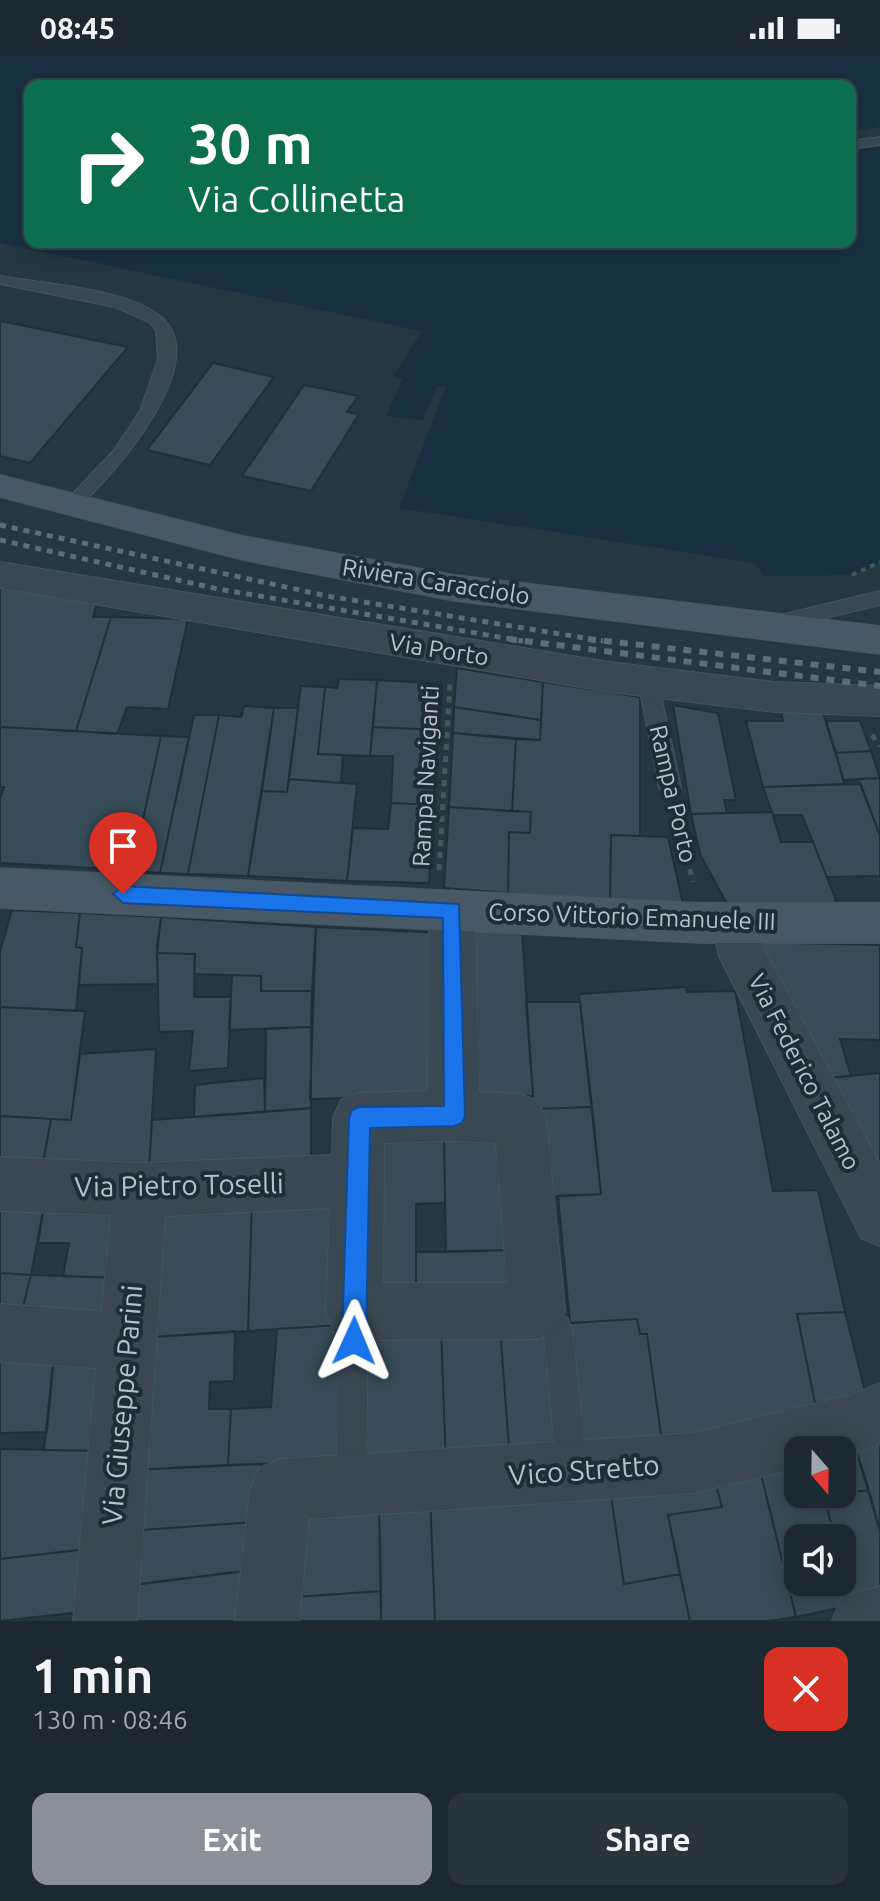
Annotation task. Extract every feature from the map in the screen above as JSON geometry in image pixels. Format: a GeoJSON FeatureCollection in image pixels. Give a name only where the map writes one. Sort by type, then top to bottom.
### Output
{"type":"FeatureCollection","features":[{"type":"Feature","properties":{"kind":"street","name":"Riviera Caracciolo"},"geometry":{"type":"LineString","coordinates":[[0,486],[168,531],[314,563],[455,588],[880,640]]}},
{"type":"Feature","properties":{"kind":"street","name":"Via Porto"},"geometry":{"type":"LineString","coordinates":[[0,575],[467,655],[648,682],[775,697],[880,701]]}},
{"type":"Feature","properties":{"kind":"street","name":"Corso Vittorio Emanuele III"},"geometry":{"type":"LineString","coordinates":[[2,895],[446,891],[734,923],[880,923]]}},
{"type":"Feature","properties":{"kind":"street"},"geometry":{"type":"LineString","coordinates":[[446,891],[454,1116]]}},
{"type":"Feature","properties":{"kind":"street","name":"Via Federico Talamo"},"geometry":{"type":"LineString","coordinates":[[734,923],[743,956],[880,1219]]}},
{"type":"Feature","properties":{"kind":"street"},"geometry":{"type":"LineString","coordinates":[[454,1116],[520,1119],[537,1311],[354,1312],[359,1118],[454,1116]]}},
{"type":"Feature","properties":{"kind":"street","name":"Via Pietro Toselli"},"geometry":{"type":"LineString","coordinates":[[0,1184],[140,1190],[358,1180]]}},
{"type":"Feature","properties":{"kind":"street","name":"Via Giuseppe Parini"},"geometry":{"type":"LineString","coordinates":[[105,1621],[140,1190]]}},
{"type":"Feature","properties":{"kind":"street"},"geometry":{"type":"LineString","coordinates":[[0,1333],[127,1341]]}},
{"type":"Feature","properties":{"kind":"street","name":"Vico Stretto"},"geometry":{"type":"LineString","coordinates":[[267,1621],[281,1490],[694,1463],[859,1423],[880,1413]]}},
{"type":"Feature","properties":{"kind":"street"},"geometry":{"type":"LineString","coordinates":[[864,1621],[880,1618]]}},
{"type":"Feature","properties":{"kind":"lane"},"geometry":{"type":"LineString","coordinates":[[856,144],[880,141]]}},
{"type":"Feature","properties":{"kind":"lane"},"geometry":{"type":"LineString","coordinates":[[0,280],[122,306],[156,320],[166,336],[166,362],[153,400],[135,436],[72,504]]}},
{"type":"Feature","properties":{"kind":"lane"},"geometry":{"type":"LineString","coordinates":[[760,627],[880,598]]}},
{"type":"Feature","properties":{"kind":"lane","name":"Rampa Porto"},"geometry":{"type":"LineString","coordinates":[[648,682],[670,787]]}},
{"type":"Feature","properties":{"kind":"lane"},"geometry":{"type":"LineString","coordinates":[[537,1311],[558,1329],[572,1470]]}},
{"type":"Feature","properties":{"kind":"lane"},"geometry":{"type":"LineString","coordinates":[[351,1485],[354,1312]]}},
{"type":"Feature","properties":{"kind":"path"},"geometry":{"type":"LineString","coordinates":[[852,575],[880,562]]}},
{"type":"Feature","properties":{"kind":"path","name":"Rampa Naviganti"},"geometry":{"type":"LineString","coordinates":[[446,891],[450,679]]}},
{"type":"Feature","properties":{"kind":"path","name":"Rampa Porto"},"geometry":{"type":"LineString","coordinates":[[670,787],[695,892]]}},
{"type":"Feature","properties":{"kind":"water"},"geometry":{"type":"Polygon","coordinates":[[[0,56],[880,56],[880,127],[856,130],[856,80],[24,80],[24,248],[856,248],[856,150],[880,147],[880,562],[852,575],[764,576],[755,563],[399,508],[446,387],[437,386],[423,420],[386,416],[403,379],[393,376],[422,331],[0,243],[0,56]]]}},
{"type":"Feature","properties":{"kind":"building"},"geometry":{"type":"Polygon","coordinates":[[[0,321],[128,347],[30,463],[0,456],[0,321]]]}},
{"type":"Feature","properties":{"kind":"building"},"geometry":{"type":"Polygon","coordinates":[[[213,363],[274,377],[210,465],[147,450],[213,363]]]}},
{"type":"Feature","properties":{"kind":"building"},"geometry":{"type":"Polygon","coordinates":[[[304,385],[358,396],[347,412],[359,414],[311,491],[242,476],[304,385]]]}},
{"type":"Feature","properties":{"kind":"building"},"geometry":{"type":"Polygon","coordinates":[[[0,588],[98,600],[93,617],[111,617],[76,731],[0,727],[0,588]]]}},
{"type":"Feature","properties":{"kind":"building"},"geometry":{"type":"Polygon","coordinates":[[[111,617],[188,619],[168,709],[127,707],[117,734],[76,731],[111,617]]]}},
{"type":"Feature","properties":{"kind":"building"},"geometry":{"type":"Polygon","coordinates":[[[457,668],[543,682],[541,720],[454,707],[457,668]]]}},
{"type":"Feature","properties":{"kind":"building"},"geometry":{"type":"Polygon","coordinates":[[[339,679],[377,680],[370,756],[318,754],[325,687],[337,688],[339,679]]]}},
{"type":"Feature","properties":{"kind":"building"},"geometry":{"type":"Polygon","coordinates":[[[377,680],[442,684],[439,730],[373,727],[377,680]]]}},
{"type":"Feature","properties":{"kind":"building"},"geometry":{"type":"Polygon","coordinates":[[[543,682],[640,697],[640,836],[611,835],[610,902],[508,893],[509,832],[530,833],[531,812],[512,811],[516,739],[540,740],[543,682]]]}},
{"type":"Feature","properties":{"kind":"building"},"geometry":{"type":"Polygon","coordinates":[[[301,686],[325,687],[318,754],[343,755],[341,783],[289,779],[301,686]]]}},
{"type":"Feature","properties":{"kind":"building"},"geometry":{"type":"Polygon","coordinates":[[[673,705],[718,713],[736,800],[724,800],[727,813],[691,814],[673,705]]]}},
{"type":"Feature","properties":{"kind":"building"},"geometry":{"type":"Polygon","coordinates":[[[244,706],[274,708],[248,876],[188,874],[219,715],[241,717],[244,706]]]}},
{"type":"Feature","properties":{"kind":"building"},"geometry":{"type":"Polygon","coordinates":[[[454,707],[541,720],[540,740],[453,733],[454,707]]]}},
{"type":"Feature","properties":{"kind":"building"},"geometry":{"type":"Polygon","coordinates":[[[274,708],[298,708],[287,792],[262,791],[274,708]]]}},
{"type":"Feature","properties":{"kind":"building"},"geometry":{"type":"Polygon","coordinates":[[[822,710],[845,784],[763,787],[746,721],[783,721],[781,711],[822,710]]]}},
{"type":"Feature","properties":{"kind":"building"},"geometry":{"type":"Polygon","coordinates":[[[194,715],[219,715],[188,874],[160,873],[194,715]]]}},
{"type":"Feature","properties":{"kind":"building"},"geometry":{"type":"Polygon","coordinates":[[[826,721],[860,721],[871,751],[836,753],[826,721]]]}},
{"type":"Feature","properties":{"kind":"building"},"geometry":{"type":"Polygon","coordinates":[[[0,727],[161,736],[132,870],[0,863],[0,799],[4,787],[0,787],[0,727]]]}},
{"type":"Feature","properties":{"kind":"building"},"geometry":{"type":"Polygon","coordinates":[[[373,727],[439,730],[433,805],[391,803],[393,756],[370,756],[373,727]]]}},
{"type":"Feature","properties":{"kind":"building"},"geometry":{"type":"Polygon","coordinates":[[[453,733],[516,739],[512,811],[449,807],[453,733]]]}},
{"type":"Feature","properties":{"kind":"building"},"geometry":{"type":"Polygon","coordinates":[[[161,736],[189,737],[160,873],[132,870],[161,736]]]}},
{"type":"Feature","properties":{"kind":"building"},"geometry":{"type":"Polygon","coordinates":[[[871,751],[880,778],[843,780],[836,753],[871,751]]]}},
{"type":"Feature","properties":{"kind":"building"},"geometry":{"type":"Polygon","coordinates":[[[880,778],[880,836],[859,779],[880,778]]]}},
{"type":"Feature","properties":{"kind":"building"},"geometry":{"type":"Polygon","coordinates":[[[289,779],[357,784],[347,881],[248,876],[262,791],[287,792],[289,779]]]}},
{"type":"Feature","properties":{"kind":"building"},"geometry":{"type":"Polygon","coordinates":[[[860,784],[880,836],[880,876],[827,877],[802,815],[773,815],[763,787],[860,784]]]}},
{"type":"Feature","properties":{"kind":"building"},"geometry":{"type":"Polygon","coordinates":[[[391,803],[433,805],[429,883],[347,881],[353,828],[388,829],[391,803]]]}},
{"type":"Feature","properties":{"kind":"building"},"geometry":{"type":"Polygon","coordinates":[[[449,807],[531,812],[530,833],[509,832],[508,893],[444,888],[449,807]]]}},
{"type":"Feature","properties":{"kind":"building"},"geometry":{"type":"Polygon","coordinates":[[[772,812],[781,842],[813,842],[837,903],[728,906],[700,854],[691,814],[772,812]]]}},
{"type":"Feature","properties":{"kind":"building"},"geometry":{"type":"Polygon","coordinates":[[[611,835],[668,837],[683,904],[610,902],[611,835]]]}},
{"type":"Feature","properties":{"kind":"building"},"geometry":{"type":"Polygon","coordinates":[[[12,910],[80,913],[76,947],[82,948],[76,1011],[0,1007],[0,952],[12,910]]]}},
{"type":"Feature","properties":{"kind":"building"},"geometry":{"type":"Polygon","coordinates":[[[80,913],[161,917],[157,947],[158,984],[79,985],[82,948],[76,947],[80,913]]]}},
{"type":"Feature","properties":{"kind":"building"},"geometry":{"type":"Polygon","coordinates":[[[161,917],[316,927],[312,991],[261,991],[261,976],[194,974],[195,954],[157,953],[161,917]]]}},
{"type":"Feature","properties":{"kind":"building"},"geometry":{"type":"Polygon","coordinates":[[[316,927],[442,933],[439,1096],[310,1099],[316,927]]]}},
{"type":"Feature","properties":{"kind":"building"},"geometry":{"type":"Polygon","coordinates":[[[522,931],[533,1096],[470,1097],[465,932],[522,931]]]}},
{"type":"Feature","properties":{"kind":"building"},"geometry":{"type":"Polygon","coordinates":[[[751,942],[880,945],[880,1040],[840,1039],[851,1076],[826,1078],[751,942]]]}},
{"type":"Feature","properties":{"kind":"building"},"geometry":{"type":"Polygon","coordinates":[[[157,953],[195,954],[194,997],[231,997],[228,1068],[189,1071],[193,1031],[159,1032],[157,953]]]}},
{"type":"Feature","properties":{"kind":"building"},"geometry":{"type":"Polygon","coordinates":[[[232,975],[261,976],[261,991],[312,991],[311,1027],[229,1030],[232,975]]]}},
{"type":"Feature","properties":{"kind":"building"},"geometry":{"type":"Polygon","coordinates":[[[686,987],[687,992],[735,991],[773,1191],[818,1190],[845,1312],[797,1314],[817,1413],[663,1450],[647,1334],[640,1334],[637,1319],[570,1323],[558,1196],[601,1194],[579,994],[686,987]]]}},
{"type":"Feature","properties":{"kind":"building"},"geometry":{"type":"Polygon","coordinates":[[[526,1002],[580,1002],[592,1107],[534,1109],[526,1002]]]}},
{"type":"Feature","properties":{"kind":"building"},"geometry":{"type":"Polygon","coordinates":[[[0,1007],[85,1011],[71,1120],[0,1116],[0,1007]]]}},
{"type":"Feature","properties":{"kind":"building"},"geometry":{"type":"Polygon","coordinates":[[[311,1027],[311,1108],[265,1112],[266,1029],[311,1027]]]}},
{"type":"Feature","properties":{"kind":"building"},"geometry":{"type":"Polygon","coordinates":[[[156,1049],[149,1170],[42,1168],[51,1119],[71,1120],[80,1054],[156,1049]]]}},
{"type":"Feature","properties":{"kind":"building"},"geometry":{"type":"Polygon","coordinates":[[[880,1073],[880,1177],[826,1078],[880,1073]]]}},
{"type":"Feature","properties":{"kind":"building"},"geometry":{"type":"Polygon","coordinates":[[[264,1078],[265,1112],[194,1117],[195,1085],[264,1078]]]}},
{"type":"Feature","properties":{"kind":"building"},"geometry":{"type":"Polygon","coordinates":[[[592,1107],[601,1194],[544,1197],[534,1109],[592,1107]]]}},
{"type":"Feature","properties":{"kind":"building"},"geometry":{"type":"Polygon","coordinates":[[[311,1108],[311,1157],[149,1170],[152,1120],[311,1108]]]}},
{"type":"Feature","properties":{"kind":"building"},"geometry":{"type":"Polygon","coordinates":[[[0,1116],[51,1119],[42,1168],[0,1166],[0,1116]]]}},
{"type":"Feature","properties":{"kind":"building"},"geometry":{"type":"Polygon","coordinates":[[[506,1138],[511,1250],[446,1252],[444,1140],[506,1138]]]}},
{"type":"Feature","properties":{"kind":"building"},"geometry":{"type":"Polygon","coordinates":[[[375,1140],[444,1140],[445,1203],[416,1204],[416,1298],[373,1297],[375,1140]]]}},
{"type":"Feature","properties":{"kind":"building"},"geometry":{"type":"Polygon","coordinates":[[[0,1197],[45,1200],[31,1275],[0,1273],[0,1197]]]}},
{"type":"Feature","properties":{"kind":"building"},"geometry":{"type":"Polygon","coordinates":[[[341,1197],[340,1325],[248,1331],[252,1200],[341,1197]]]}},
{"type":"Feature","properties":{"kind":"building"},"geometry":{"type":"Polygon","coordinates":[[[45,1200],[126,1202],[120,1278],[63,1276],[69,1243],[38,1243],[45,1200]]]}},
{"type":"Feature","properties":{"kind":"building"},"geometry":{"type":"Polygon","coordinates":[[[252,1200],[248,1331],[139,1338],[150,1206],[252,1200]]]}},
{"type":"Feature","properties":{"kind":"building"},"geometry":{"type":"Polygon","coordinates":[[[511,1250],[513,1297],[416,1298],[416,1252],[511,1250]]]}},
{"type":"Feature","properties":{"kind":"building"},"geometry":{"type":"Polygon","coordinates":[[[0,1273],[31,1275],[19,1323],[0,1322],[0,1273]]]}},
{"type":"Feature","properties":{"kind":"building"},"geometry":{"type":"Polygon","coordinates":[[[31,1275],[120,1278],[114,1330],[19,1323],[31,1275]]]}},
{"type":"Feature","properties":{"kind":"building"},"geometry":{"type":"Polygon","coordinates":[[[845,1312],[865,1391],[817,1413],[797,1314],[845,1312]]]}},
{"type":"Feature","properties":{"kind":"building"},"geometry":{"type":"Polygon","coordinates":[[[637,1319],[640,1334],[647,1334],[663,1450],[584,1454],[570,1323],[637,1319]]]}},
{"type":"Feature","properties":{"kind":"building"},"geometry":{"type":"Polygon","coordinates":[[[340,1325],[337,1461],[228,1465],[231,1409],[271,1407],[277,1329],[340,1325]]]}},
{"type":"Feature","properties":{"kind":"building"},"geometry":{"type":"Polygon","coordinates":[[[500,1327],[510,1461],[446,1465],[441,1329],[500,1327]]]}},
{"type":"Feature","properties":{"kind":"building"},"geometry":{"type":"Polygon","coordinates":[[[500,1327],[546,1327],[559,1458],[510,1461],[500,1327]]]}},
{"type":"Feature","properties":{"kind":"building"},"geometry":{"type":"Polygon","coordinates":[[[441,1329],[446,1465],[361,1472],[361,1331],[441,1329]]]}},
{"type":"Feature","properties":{"kind":"building"},"geometry":{"type":"Polygon","coordinates":[[[235,1331],[234,1381],[210,1382],[209,1409],[231,1409],[228,1465],[133,1470],[139,1338],[235,1331]]]}},
{"type":"Feature","properties":{"kind":"building"},"geometry":{"type":"Polygon","coordinates":[[[0,1342],[55,1345],[47,1432],[0,1433],[0,1342]]]}},
{"type":"Feature","properties":{"kind":"building"},"geometry":{"type":"Polygon","coordinates":[[[55,1345],[112,1348],[102,1451],[44,1450],[55,1345]]]}},
{"type":"Feature","properties":{"kind":"building"},"geometry":{"type":"Polygon","coordinates":[[[880,1431],[880,1531],[856,1450],[856,1436],[880,1431]]]}},
{"type":"Feature","properties":{"kind":"building"},"geometry":{"type":"Polygon","coordinates":[[[0,1449],[102,1451],[96,1548],[0,1559],[0,1449]]]}},
{"type":"Feature","properties":{"kind":"building"},"geometry":{"type":"Polygon","coordinates":[[[856,1449],[869,1490],[856,1491],[856,1449]]]}},
{"type":"Feature","properties":{"kind":"building"},"geometry":{"type":"Polygon","coordinates":[[[784,1455],[784,1508],[827,1508],[831,1524],[784,1524],[784,1568],[758,1462],[784,1455]]]}},
{"type":"Feature","properties":{"kind":"building"},"geometry":{"type":"Polygon","coordinates":[[[758,1462],[784,1568],[784,1596],[791,1596],[796,1617],[767,1621],[690,1621],[668,1515],[722,1507],[712,1471],[758,1462]]]}},
{"type":"Feature","properties":{"kind":"building"},"geometry":{"type":"Polygon","coordinates":[[[261,1464],[256,1522],[127,1531],[133,1470],[261,1464]]]}},
{"type":"Feature","properties":{"kind":"building"},"geometry":{"type":"Polygon","coordinates":[[[712,1471],[722,1507],[668,1515],[680,1574],[624,1584],[609,1482],[712,1471]]]}},
{"type":"Feature","properties":{"kind":"building"},"geometry":{"type":"Polygon","coordinates":[[[609,1482],[624,1584],[680,1574],[690,1621],[435,1621],[430,1495],[609,1482]]]}},
{"type":"Feature","properties":{"kind":"building"},"geometry":{"type":"Polygon","coordinates":[[[869,1490],[880,1531],[880,1600],[853,1605],[851,1596],[856,1596],[856,1524],[831,1524],[827,1508],[856,1508],[856,1492],[869,1490]]]}},
{"type":"Feature","properties":{"kind":"building"},"geometry":{"type":"Polygon","coordinates":[[[430,1495],[435,1621],[381,1621],[379,1499],[430,1495]]]}},
{"type":"Feature","properties":{"kind":"building"},"geometry":{"type":"Polygon","coordinates":[[[379,1499],[381,1591],[296,1597],[296,1506],[379,1499]]]}},
{"type":"Feature","properties":{"kind":"building"},"geometry":{"type":"Polygon","coordinates":[[[256,1522],[253,1570],[124,1586],[127,1531],[256,1522]]]}},
{"type":"Feature","properties":{"kind":"building"},"geometry":{"type":"Polygon","coordinates":[[[96,1548],[90,1611],[0,1621],[0,1559],[96,1548]]]}},
{"type":"Feature","properties":{"kind":"building"},"geometry":{"type":"Polygon","coordinates":[[[253,1570],[248,1621],[123,1621],[124,1586],[253,1570]]]}},
{"type":"Feature","properties":{"kind":"building"},"geometry":{"type":"Polygon","coordinates":[[[381,1591],[381,1621],[287,1621],[296,1597],[381,1591]]]}},
{"type":"Feature","properties":{"kind":"building"},"geometry":{"type":"Polygon","coordinates":[[[791,1596],[851,1596],[853,1605],[796,1617],[791,1596]]]}},
{"type":"Feature","properties":{"kind":"railway"},"geometry":{"type":"LineString","coordinates":[[0,525],[327,596],[597,640]]}},
{"type":"Feature","properties":{"kind":"railway"},"geometry":{"type":"LineString","coordinates":[[0,540],[218,589],[518,640]]}},
{"type":"Feature","properties":{"kind":"railway"},"geometry":{"type":"LineString","coordinates":[[509,639],[518,640]]}},
{"type":"Feature","properties":{"kind":"railway"},"geometry":{"type":"LineString","coordinates":[[588,639],[597,640]]}},
{"type":"Feature","properties":{"kind":"railway"},"geometry":{"type":"LineString","coordinates":[[518,640],[880,686]]}},
{"type":"Feature","properties":{"kind":"railway"},"geometry":{"type":"LineString","coordinates":[[518,640],[523,641]]}},
{"type":"Feature","properties":{"kind":"railway"},"geometry":{"type":"LineString","coordinates":[[597,640],[880,672]]}},
{"type":"Feature","properties":{"kind":"railway"},"geometry":{"type":"LineString","coordinates":[[597,640],[603,641]]}},
{"type":"Feature","properties":{"kind":"route"},"geometry":{"type":"LineString","coordinates":[[123,894],[452,910],[454,1116],[359,1118],[354,1341]]}}]}
